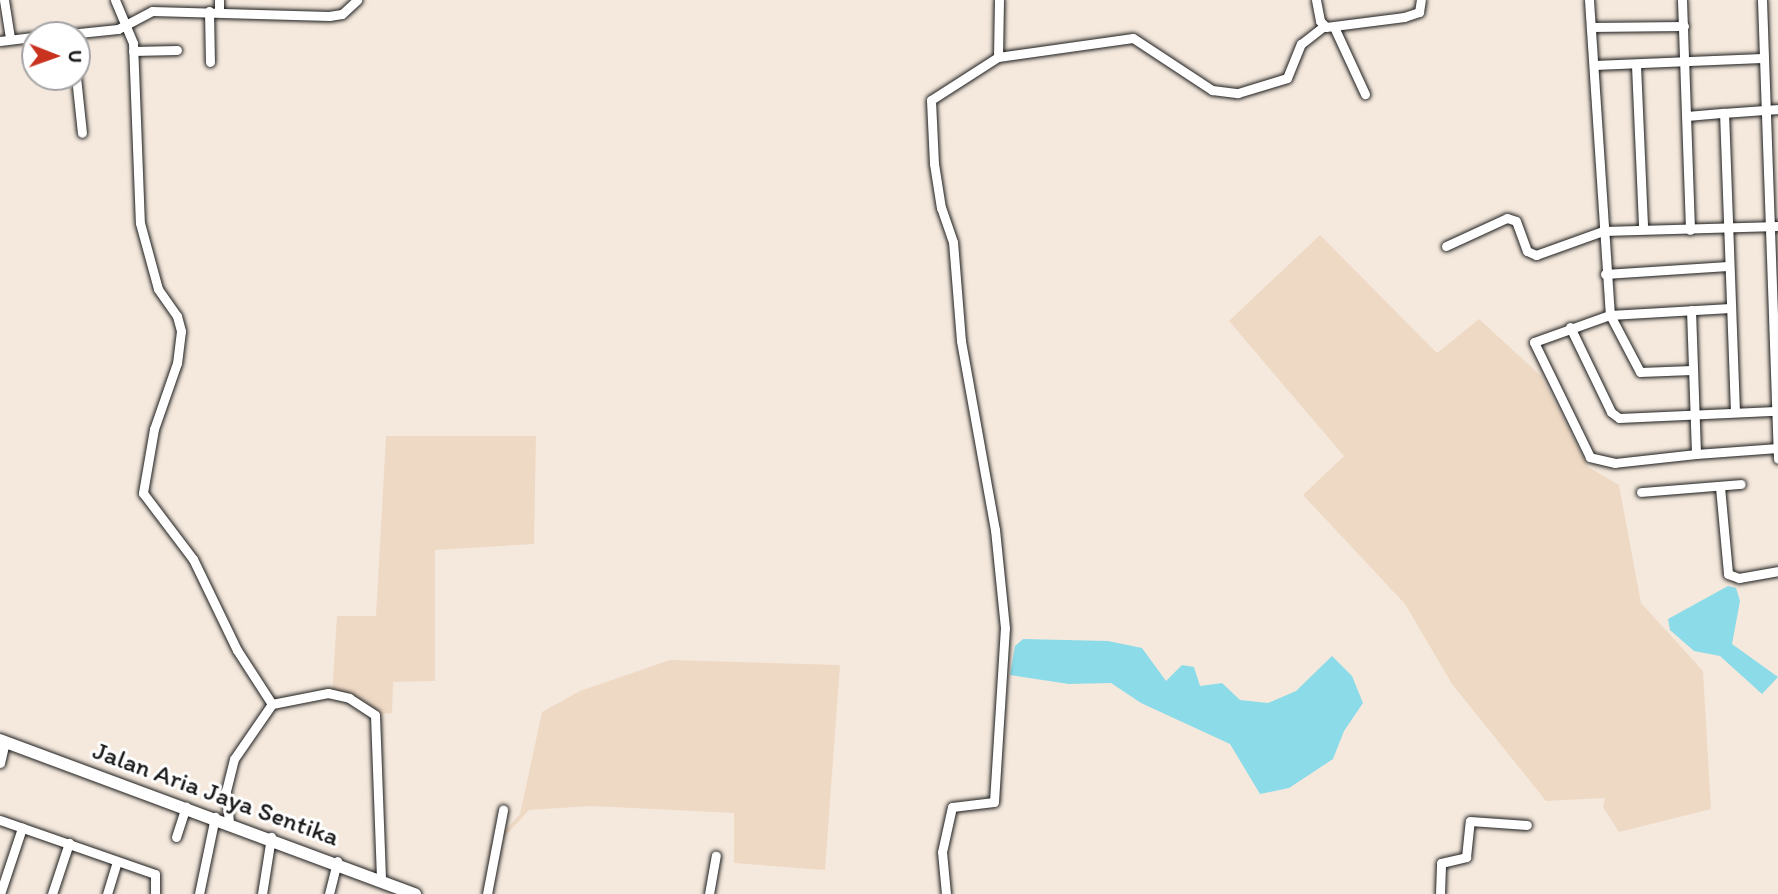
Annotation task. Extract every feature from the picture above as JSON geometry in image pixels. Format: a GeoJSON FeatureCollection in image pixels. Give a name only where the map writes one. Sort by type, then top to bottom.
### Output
{"type":"FeatureCollection","features":[{"type":"Feature","properties":{"kind":"street"},"geometry":{"type":"LineString","coordinates":[[4,0],[5,40]]}},
{"type":"Feature","properties":{"kind":"street"},"geometry":{"type":"LineString","coordinates":[[115,0],[133,51],[140,223],[158,289],[177,316],[181,331],[177,363],[154,429],[143,493],[193,559],[237,650],[272,704]]}},
{"type":"Feature","properties":{"kind":"street"},"geometry":{"type":"LineString","coordinates":[[210,62],[214,11],[219,0]]}},
{"type":"Feature","properties":{"kind":"street"},"geometry":{"type":"LineString","coordinates":[[91,32],[125,26],[152,11],[329,16],[342,14],[357,0]]}},
{"type":"Feature","properties":{"kind":"street"},"geometry":{"type":"LineString","coordinates":[[998,57],[999,0]]}},
{"type":"Feature","properties":{"kind":"street"},"geometry":{"type":"LineString","coordinates":[[1316,0],[1323,27]]}},
{"type":"Feature","properties":{"kind":"street"},"geometry":{"type":"LineString","coordinates":[[946,894],[942,852],[952,807],[994,802],[1005,628],[995,530],[961,341],[953,242],[941,208],[933,164],[929,105],[944,88],[998,57],[1139,38],[1192,79],[1212,90],[1238,93],[1287,78],[1301,44],[1323,27],[1415,14],[1422,6],[1421,0]]}},
{"type":"Feature","properties":{"kind":"street"},"geometry":{"type":"LineString","coordinates":[[1589,0],[1609,315],[1640,372],[1692,370]]}},
{"type":"Feature","properties":{"kind":"street"},"geometry":{"type":"LineString","coordinates":[[1682,0],[1690,230]]}},
{"type":"Feature","properties":{"kind":"street"},"geometry":{"type":"LineString","coordinates":[[1762,0],[1762,58],[1773,226],[1778,459]]}},
{"type":"Feature","properties":{"kind":"street"},"geometry":{"type":"LineString","coordinates":[[1591,27],[1684,26]]}},
{"type":"Feature","properties":{"kind":"street"},"geometry":{"type":"LineString","coordinates":[[1334,27],[1365,94]]}},
{"type":"Feature","properties":{"kind":"street"},"geometry":{"type":"LineString","coordinates":[[133,51],[177,50]]}},
{"type":"Feature","properties":{"kind":"street"},"geometry":{"type":"LineString","coordinates":[[1594,65],[1762,58]]}},
{"type":"Feature","properties":{"kind":"street"},"geometry":{"type":"LineString","coordinates":[[1636,65],[1643,228]]}},
{"type":"Feature","properties":{"kind":"street"},"geometry":{"type":"LineString","coordinates":[[78,91],[82,133]]}},
{"type":"Feature","properties":{"kind":"street"},"geometry":{"type":"LineString","coordinates":[[1687,116],[1778,109]]}},
{"type":"Feature","properties":{"kind":"street"},"geometry":{"type":"LineString","coordinates":[[1724,113],[1735,412]]}},
{"type":"Feature","properties":{"kind":"street"},"geometry":{"type":"LineString","coordinates":[[1446,246],[1507,218],[1516,221],[1527,251],[1536,255],[1603,231],[1773,226]]}},
{"type":"Feature","properties":{"kind":"street"},"geometry":{"type":"LineString","coordinates":[[1605,274],[1728,266]]}},
{"type":"Feature","properties":{"kind":"street"},"geometry":{"type":"LineString","coordinates":[[1730,308],[1609,315],[1536,339],[1534,345],[1590,457],[1615,464],[1778,448]]}},
{"type":"Feature","properties":{"kind":"street"},"geometry":{"type":"LineString","coordinates":[[1691,310],[1696,454]]}},
{"type":"Feature","properties":{"kind":"street"},"geometry":{"type":"LineString","coordinates":[[1570,327],[1615,415],[1776,411]]}},
{"type":"Feature","properties":{"kind":"street"},"geometry":{"type":"LineString","coordinates":[[1641,492],[1741,484]]}},
{"type":"Feature","properties":{"kind":"street"},"geometry":{"type":"LineString","coordinates":[[1720,486],[1728,574],[1739,578],[1778,571]]}},
{"type":"Feature","properties":{"kind":"street"},"geometry":{"type":"LineString","coordinates":[[229,822],[226,791],[234,759],[272,704],[328,693],[349,698],[375,715],[381,880]]}},
{"type":"Feature","properties":{"kind":"street"},"geometry":{"type":"LineString","coordinates":[[0,762],[3,741]]}},
{"type":"Feature","properties":{"kind":"street","name":"Jalan Aria Jaya Sentika"},"geometry":{"type":"LineString","coordinates":[[3,741],[337,861],[415,894]]}},
{"type":"Feature","properties":{"kind":"street"},"geometry":{"type":"LineString","coordinates":[[176,838],[186,807]]}},
{"type":"Feature","properties":{"kind":"street"},"geometry":{"type":"LineString","coordinates":[[487,894],[503,810]]}},
{"type":"Feature","properties":{"kind":"street"},"geometry":{"type":"LineString","coordinates":[[200,894],[215,817]]}},
{"type":"Feature","properties":{"kind":"street"},"geometry":{"type":"LineString","coordinates":[[0,820],[156,874],[155,894]]}},
{"type":"Feature","properties":{"kind":"street"},"geometry":{"type":"LineString","coordinates":[[1440,894],[1441,863],[1466,856],[1470,821],[1527,825]]}},
{"type":"Feature","properties":{"kind":"street"},"geometry":{"type":"LineString","coordinates":[[0,894],[22,828]]}},
{"type":"Feature","properties":{"kind":"street"},"geometry":{"type":"LineString","coordinates":[[262,894],[271,837]]}},
{"type":"Feature","properties":{"kind":"street"},"geometry":{"type":"LineString","coordinates":[[52,894],[69,844]]}},
{"type":"Feature","properties":{"kind":"street"},"geometry":{"type":"LineString","coordinates":[[709,894],[716,856]]}},
{"type":"Feature","properties":{"kind":"street"},"geometry":{"type":"LineString","coordinates":[[329,894],[337,861]]}},
{"type":"Feature","properties":{"kind":"street"},"geometry":{"type":"LineString","coordinates":[[107,894],[117,862]]}},
{"type":"Feature","properties":{"kind":"shaded area"},"geometry":{"type":"Polygon","coordinates":[[[1320,235],[1437,353],[1479,319],[1541,376],[1588,467],[1619,485],[1641,603],[1703,671],[1711,809],[1619,832],[1603,807],[1605,798],[1546,801],[1452,684],[1405,604],[1303,495],[1344,456],[1229,321],[1320,235]]]}},
{"type":"Feature","properties":{"kind":"shaded area"},"geometry":{"type":"Polygon","coordinates":[[[386,436],[536,436],[534,544],[435,550],[435,681],[393,682],[392,713],[375,715],[332,695],[337,616],[376,616],[386,436]]]}},
{"type":"Feature","properties":{"kind":"shaded area"},"geometry":{"type":"Polygon","coordinates":[[[670,660],[840,665],[825,870],[734,863],[734,813],[591,806],[529,810],[497,845],[485,894],[490,846],[520,814],[542,712],[580,691],[670,660]]]}},
{"type":"Feature","properties":{"kind":"water"},"geometry":{"type":"Polygon","coordinates":[[[1728,586],[1736,588],[1740,601],[1732,644],[1778,677],[1762,694],[1720,656],[1694,651],[1670,630],[1668,619],[1728,586]]]}},
{"type":"Feature","properties":{"kind":"water"},"geometry":{"type":"Polygon","coordinates":[[[1023,639],[1108,641],[1142,648],[1166,681],[1182,665],[1194,667],[1200,686],[1222,683],[1240,700],[1268,703],[1296,691],[1332,656],[1352,676],[1363,703],[1344,731],[1333,759],[1289,788],[1260,794],[1230,744],[1141,703],[1111,683],[1069,684],[1010,675],[1015,646],[1023,639]]]}}]}
